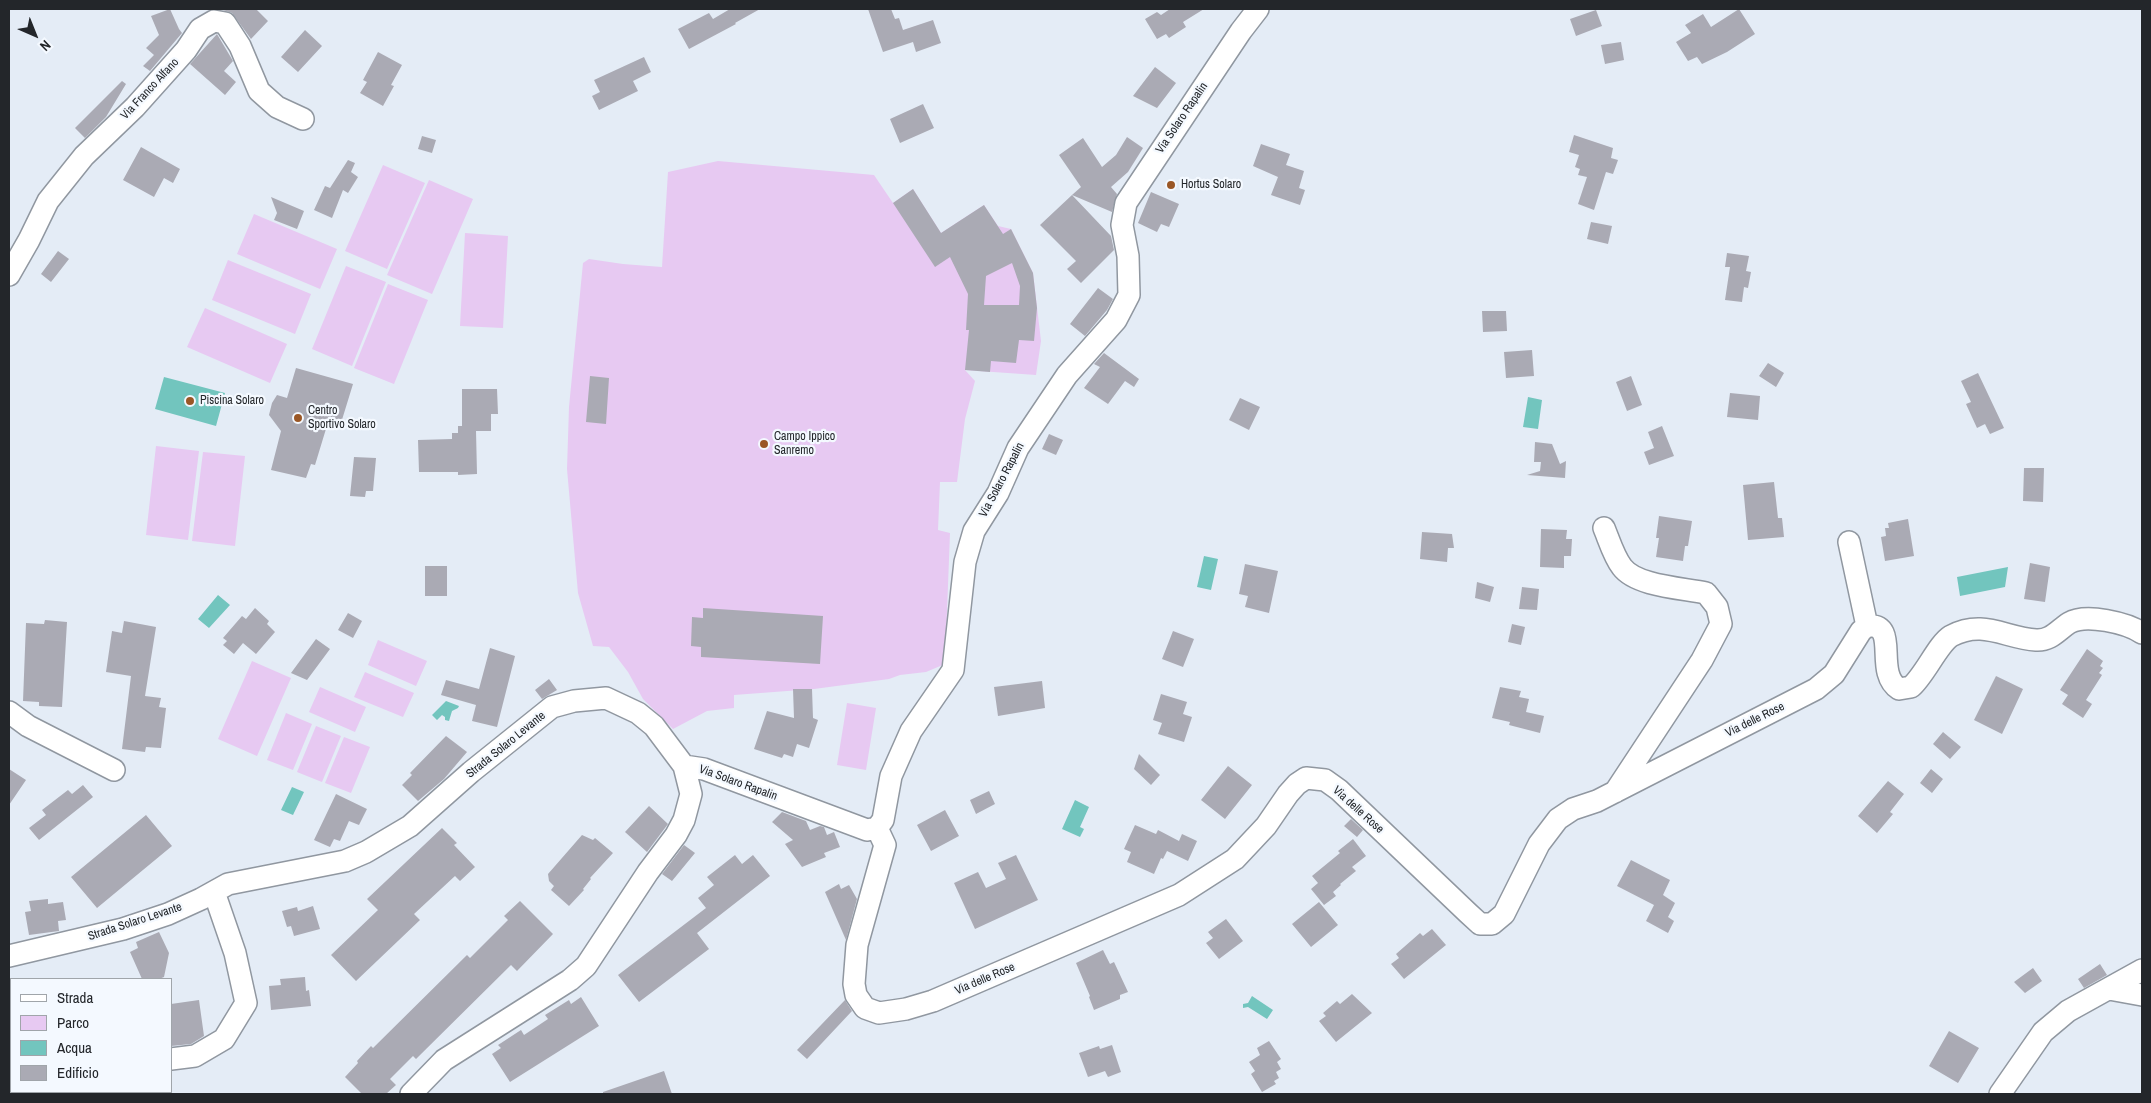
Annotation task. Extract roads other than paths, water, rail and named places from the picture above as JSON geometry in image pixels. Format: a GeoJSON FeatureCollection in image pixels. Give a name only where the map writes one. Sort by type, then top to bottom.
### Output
{"type":"FeatureCollection","features":[{"type":"Feature","properties":{"kind":"street","name":"Via Solaro Rapalin"},"geometry":{"type":"LineString","coordinates":[[684,766],[704,769],[868,830],[877,828],[883,820],[892,776],[911,732],[953,670],[965,562],[974,531],[998,493],[1018,448],[1067,375],[1116,320],[1129,295],[1128,256],[1122,225],[1126,203],[1240,31],[1258,9]]}},
{"type":"Feature","properties":{"kind":"street","name":"Via Franco Alfano"},"geometry":{"type":"LineString","coordinates":[[9,275],[30,240],[48,201],[54,193],[84,156],[135,107],[186,50],[200,29],[214,21],[225,23],[240,46],[259,91],[277,107],[303,119]]}},
{"type":"Feature","properties":{"kind":"street"},"geometry":{"type":"LineString","coordinates":[[1604,528],[1621,566],[1630,575],[1640,581],[1706,593],[1717,608],[1721,624],[1702,660],[1615,792]]}},
{"type":"Feature","properties":{"kind":"street"},"geometry":{"type":"LineString","coordinates":[[1849,542],[1866,626],[1875,625],[1881,629],[1885,638],[1888,678],[1891,684],[1899,689],[1911,687],[1949,638],[1966,630],[1990,629],[2037,640],[2052,637],[2070,622],[2087,618],[2117,622],[2142,633]]}},
{"type":"Feature","properties":{"kind":"street","name":"Via delle Rose"},"geometry":{"type":"LineString","coordinates":[[877,828],[886,845],[857,945],[854,984],[856,995],[865,1008],[879,1013],[906,1009],[934,1001],[1179,895],[1235,859],[1266,826],[1288,794],[1306,778],[1325,780],[1339,790],[1480,924],[1492,924],[1504,914],[1539,844],[1558,819],[1573,809],[1615,792],[1816,689],[1834,674],[1866,626]]}},
{"type":"Feature","properties":{"kind":"street","name":"Strada Solaro Levante"},"geometry":{"type":"LineString","coordinates":[[9,956],[123,928],[168,914],[228,884],[345,861],[366,852],[410,826],[552,707],[574,701],[606,698],[638,713],[654,726],[684,766],[691,794],[684,820],[676,835],[648,872],[586,966],[570,980],[444,1060],[411,1094]]}},
{"type":"Feature","properties":{"kind":"street"},"geometry":{"type":"LineString","coordinates":[[9,712],[28,726],[114,770]]}},
{"type":"Feature","properties":{"kind":"street"},"geometry":{"type":"LineString","coordinates":[[172,1059],[195,1056],[224,1039],[246,1003],[235,953],[214,892]]}},
{"type":"Feature","properties":{"kind":"street"},"geometry":{"type":"LineString","coordinates":[[2000,1094],[2043,1032],[2068,1011],[2109,990],[2142,970]]}},
{"type":"Feature","properties":{"kind":"street"},"geometry":{"type":"LineString","coordinates":[[2109,990],[2142,995]]}},
{"type":"Feature","properties":{"kind":"water","name":"Piscina Solaro"},"geometry":{"type":"Polygon","coordinates":[[[164,377],[225,393],[216,426],[155,409],[164,377]]]}},
{"type":"Feature","properties":{"kind":"water"},"geometry":{"type":"Polygon","coordinates":[[[1528,397],[1542,400],[1538,429],[1523,427],[1528,397]]]}},
{"type":"Feature","properties":{"kind":"water"},"geometry":{"type":"Polygon","coordinates":[[[1204,556],[1218,559],[1211,590],[1197,587],[1204,556]]]}},
{"type":"Feature","properties":{"kind":"water"},"geometry":{"type":"Polygon","coordinates":[[[2008,567],[2005,587],[1960,596],[1957,577],[2008,567]]]}},
{"type":"Feature","properties":{"kind":"water"},"geometry":{"type":"Polygon","coordinates":[[[218,595],[230,605],[209,628],[198,619],[218,595]]]}},
{"type":"Feature","properties":{"kind":"water"},"geometry":{"type":"Polygon","coordinates":[[[446,701],[459,706],[452,711],[449,721],[445,720],[445,717],[442,715],[437,720],[432,715],[446,701]]]}},
{"type":"Feature","properties":{"kind":"water"},"geometry":{"type":"Polygon","coordinates":[[[292,787],[304,792],[293,815],[281,810],[292,787]]]}},
{"type":"Feature","properties":{"kind":"water"},"geometry":{"type":"Polygon","coordinates":[[[1075,800],[1089,807],[1080,827],[1084,829],[1080,837],[1062,829],[1075,800]]]}},
{"type":"Feature","properties":{"kind":"water"},"geometry":{"type":"Polygon","coordinates":[[[1252,996],[1273,1010],[1267,1019],[1248,1007],[1243,1008],[1243,1004],[1248,1003],[1252,996]]]}},
{"type":"Feature","properties":{"kind":"place","name":"Hortus Solaro"},"geometry":{"type":"Point","coordinates":[1171,185]}},
{"type":"Feature","properties":{"kind":"place","name":"Piscina Solaro"},"geometry":{"type":"Point","coordinates":[190,401]}},
{"type":"Feature","properties":{"kind":"place","name":"Centro Sportivo Solaro"},"geometry":{"type":"Point","coordinates":[298,418]}},
{"type":"Feature","properties":{"kind":"place","name":"Campo Ippico Sanremo"},"geometry":{"type":"Point","coordinates":[764,444]}}]}
